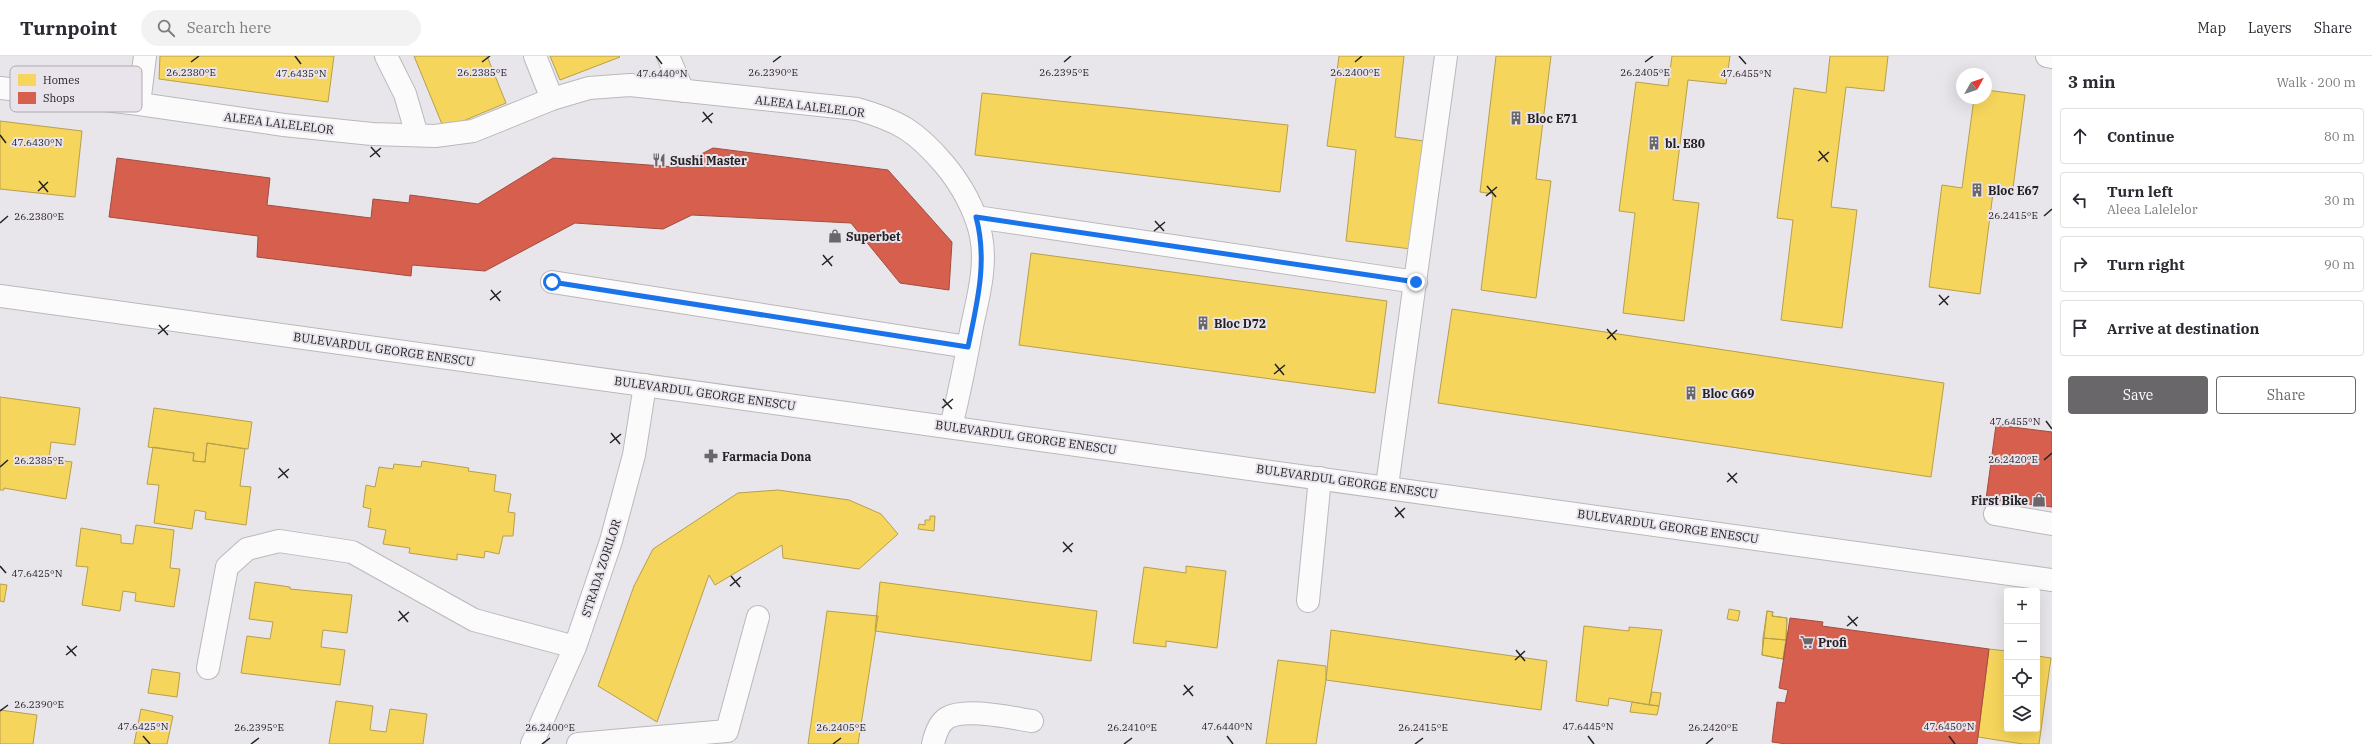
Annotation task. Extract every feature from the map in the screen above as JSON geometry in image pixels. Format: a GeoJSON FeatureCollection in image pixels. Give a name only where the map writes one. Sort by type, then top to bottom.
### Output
{"type":"FeatureCollection","features":[{"type":"Feature","properties":{"kind":"street"},"geometry":{"type":"LineString","coordinates":[[142,80],[145,56]]}},
{"type":"Feature","properties":{"kind":"street"},"geometry":{"type":"LineString","coordinates":[[386,56],[405,94],[417,135]]}},
{"type":"Feature","properties":{"kind":"street"},"geometry":{"type":"LineString","coordinates":[[535,56],[552,99]]}},
{"type":"Feature","properties":{"kind":"street"},"geometry":{"type":"LineString","coordinates":[[668,56],[683,91]]}},
{"type":"Feature","properties":{"kind":"street"},"geometry":{"type":"LineString","coordinates":[[1387,486],[1446,56]]}},
{"type":"Feature","properties":{"kind":"street"},"geometry":{"type":"LineString","coordinates":[[2047,56],[2052,57]]}},
{"type":"Feature","properties":{"kind":"street","name":"ALEEA LALELELOR"},"geometry":{"type":"LineString","coordinates":[[142,104],[284,126],[372,134],[435,136],[473,131],[552,99],[588,88],[630,85],[857,109],[885,117],[905,126],[928,145],[952,174],[976,217],[982,238],[982,279],[951,427]]}},
{"type":"Feature","properties":{"kind":"street","name":"ALEEA LALELELOR"},"geometry":{"type":"LineString","coordinates":[[0,88],[10,89]]}},
{"type":"Feature","properties":{"kind":"street"},"geometry":{"type":"LineString","coordinates":[[976,217],[1416,282]]}},
{"type":"Feature","properties":{"kind":"street"},"geometry":{"type":"LineString","coordinates":[[552,282],[968,347]]}},
{"type":"Feature","properties":{"kind":"street","name":"BULEVARDUL GEORGE ENESCU"},"geometry":{"type":"LineString","coordinates":[[0,296],[1387,486],[2052,580]]}},
{"type":"Feature","properties":{"kind":"street","name":"STRADA ZORILOR"},"geometry":{"type":"LineString","coordinates":[[532,744],[575,647],[611,540],[634,455],[645,385]]}},
{"type":"Feature","properties":{"kind":"street"},"geometry":{"type":"LineString","coordinates":[[1308,601],[1320,478]]}},
{"type":"Feature","properties":{"kind":"street"},"geometry":{"type":"LineString","coordinates":[[1994,514],[2052,524]]}},
{"type":"Feature","properties":{"kind":"street"},"geometry":{"type":"LineString","coordinates":[[208,668],[227,568],[247,548],[278,541],[352,552],[474,620],[575,647]]}},
{"type":"Feature","properties":{"kind":"street"},"geometry":{"type":"LineString","coordinates":[[578,744],[727,732],[758,617]]}},
{"type":"Feature","properties":{"kind":"street"},"geometry":{"type":"LineString","coordinates":[[933,744],[935,732],[946,718],[960,713],[1032,721]]}},
{"type":"Feature","properties":{"kind":"building: Homes"},"geometry":{"type":"Polygon","coordinates":[[[160,56],[334,56],[328,102],[159,79],[160,56]]]}},
{"type":"Feature","properties":{"kind":"building: Homes"},"geometry":{"type":"Polygon","coordinates":[[[414,56],[487,56],[506,103],[444,129],[414,56]]]}},
{"type":"Feature","properties":{"kind":"building: Homes"},"geometry":{"type":"Polygon","coordinates":[[[550,56],[619,56],[620,57],[560,80],[550,56]]]}},
{"type":"Feature","properties":{"kind":"building: Homes"},"geometry":{"type":"Polygon","coordinates":[[[1339,56],[1404,56],[1395,137],[1424,141],[1411,249],[1346,241],[1356,150],[1327,146],[1339,56]]]}},
{"type":"Feature","properties":{"kind":"building: Homes","name":"Bloc E71"},"geometry":{"type":"Polygon","coordinates":[[[1496,56],[1551,56],[1536,179],[1551,181],[1536,298],[1481,290],[1493,194],[1480,192],[1496,56]]]}},
{"type":"Feature","properties":{"kind":"building: Homes","name":"bl. E80"},"geometry":{"type":"Polygon","coordinates":[[[1672,56],[1730,56],[1726,84],[1688,80],[1673,200],[1699,203],[1684,321],[1623,313],[1635,213],[1619,211],[1636,82],[1668,86],[1672,56]]]}},
{"type":"Feature","properties":{"kind":"building: Homes"},"geometry":{"type":"Polygon","coordinates":[[[1830,56],[1888,56],[1884,91],[1846,87],[1831,207],[1857,210],[1842,328],[1781,320],[1793,220],[1777,218],[1794,88],[1826,93],[1830,56]]]}},
{"type":"Feature","properties":{"kind":"building: Homes","name":"Bloc E67"},"geometry":{"type":"Polygon","coordinates":[[[1992,91],[2025,95],[2012,196],[1993,193],[1980,294],[1929,287],[1942,185],[1962,188],[1973,104],[1992,104],[1992,91]]]}},
{"type":"Feature","properties":{"kind":"building: Homes"},"geometry":{"type":"Polygon","coordinates":[[[982,93],[1288,125],[1280,192],[975,155],[982,93]]]}},
{"type":"Feature","properties":{"kind":"building: Homes"},"geometry":{"type":"Polygon","coordinates":[[[0,121],[82,131],[75,197],[0,189],[0,121]]]}},
{"type":"Feature","properties":{"kind":"building: Homes","name":"Bloc D72"},"geometry":{"type":"Polygon","coordinates":[[[1031,253],[1387,301],[1375,393],[1019,345],[1031,253]]]}},
{"type":"Feature","properties":{"kind":"building: Homes","name":"Bloc G69"},"geometry":{"type":"Polygon","coordinates":[[[1452,309],[1944,383],[1931,477],[1438,403],[1452,309]]]}},
{"type":"Feature","properties":{"kind":"building: Homes"},"geometry":{"type":"Polygon","coordinates":[[[0,397],[80,408],[75,445],[51,442],[49,459],[72,462],[66,499],[4,488],[4,490],[0,490],[0,397]]]}},
{"type":"Feature","properties":{"kind":"building: Homes"},"geometry":{"type":"Polygon","coordinates":[[[154,408],[252,422],[248,449],[207,443],[205,462],[193,461],[194,453],[148,447],[154,408]]]}},
{"type":"Feature","properties":{"kind":"building: Homes"},"geometry":{"type":"Polygon","coordinates":[[[207,443],[245,449],[240,486],[251,487],[246,525],[205,519],[206,512],[195,510],[192,529],[154,523],[159,485],[147,484],[153,447],[194,453],[193,461],[205,462],[207,443]]]}},
{"type":"Feature","properties":{"kind":"building: Homes"},"geometry":{"type":"Polygon","coordinates":[[[422,461],[469,468],[468,471],[496,475],[494,491],[511,494],[508,512],[515,513],[513,536],[503,536],[499,554],[485,551],[484,558],[457,554],[457,560],[409,553],[410,548],[383,544],[386,530],[368,527],[371,509],[363,507],[366,485],[375,487],[379,467],[393,469],[394,464],[421,467],[422,461]]]}},
{"type":"Feature","properties":{"kind":"building: Homes"},"geometry":{"type":"Polygon","coordinates":[[[778,490],[849,500],[881,514],[898,534],[859,569],[783,558],[782,545],[715,585],[709,575],[657,722],[598,686],[634,586],[653,549],[738,493],[778,490]]]}},
{"type":"Feature","properties":{"kind":"building: Homes"},"geometry":{"type":"Polygon","coordinates":[[[930,516],[935,516],[934,531],[918,529],[919,524],[925,525],[925,520],[930,520],[930,516]]]}},
{"type":"Feature","properties":{"kind":"building: Homes"},"geometry":{"type":"Polygon","coordinates":[[[136,525],[174,530],[170,568],[180,569],[174,607],[135,601],[136,593],[123,591],[120,611],[82,605],[88,567],[76,566],[81,528],[121,535],[121,543],[133,544],[136,525]]]}},
{"type":"Feature","properties":{"kind":"building: Homes"},"geometry":{"type":"Polygon","coordinates":[[[1186,566],[1226,571],[1217,648],[1166,641],[1166,647],[1133,643],[1144,567],[1186,573],[1186,566]]]}},
{"type":"Feature","properties":{"kind":"building: Homes"},"geometry":{"type":"Polygon","coordinates":[[[255,582],[290,587],[290,589],[352,595],[347,633],[323,630],[321,647],[345,650],[340,685],[241,673],[247,636],[270,639],[273,622],[249,619],[255,582]]]}},
{"type":"Feature","properties":{"kind":"building: Homes"},"geometry":{"type":"Polygon","coordinates":[[[880,582],[1097,611],[1091,661],[875,631],[880,582]]]}},
{"type":"Feature","properties":{"kind":"building: Homes"},"geometry":{"type":"Polygon","coordinates":[[[0,584],[7,585],[4,602],[0,601],[0,584]]]}},
{"type":"Feature","properties":{"kind":"building: Homes"},"geometry":{"type":"Polygon","coordinates":[[[1729,609],[1740,611],[1738,621],[1727,619],[1729,609]]]}},
{"type":"Feature","properties":{"kind":"building: Homes"},"geometry":{"type":"Polygon","coordinates":[[[827,611],[878,616],[858,744],[808,744],[827,611]]]}},
{"type":"Feature","properties":{"kind":"building: Homes"},"geometry":{"type":"Polygon","coordinates":[[[1767,611],[1773,612],[1772,616],[1787,618],[1786,640],[1763,638],[1767,611]]]}},
{"type":"Feature","properties":{"kind":"building: Homes"},"geometry":{"type":"Polygon","coordinates":[[[1767,611],[1773,612],[1772,616],[1787,618],[1783,659],[1762,655],[1767,611]]]}},
{"type":"Feature","properties":{"kind":"building: Homes"},"geometry":{"type":"Polygon","coordinates":[[[1584,626],[1629,631],[1629,627],[1662,630],[1649,705],[1609,698],[1608,706],[1576,701],[1584,626]]]}},
{"type":"Feature","properties":{"kind":"building: Homes"},"geometry":{"type":"Polygon","coordinates":[[[1331,630],[1547,661],[1541,710],[1326,680],[1331,630]]]}},
{"type":"Feature","properties":{"kind":"building: Homes"},"geometry":{"type":"Polygon","coordinates":[[[1763,638],[1786,640],[1783,659],[1762,655],[1763,638]]]}},
{"type":"Feature","properties":{"kind":"building: Homes"},"geometry":{"type":"Polygon","coordinates":[[[1989,649],[2004,651],[2004,732],[2040,732],[2040,656],[2051,658],[2039,744],[2023,744],[1978,737],[1989,649]]]}},
{"type":"Feature","properties":{"kind":"building: Homes"},"geometry":{"type":"Polygon","coordinates":[[[1278,660],[1326,666],[1326,680],[1316,744],[1266,744],[1278,660]]]}},
{"type":"Feature","properties":{"kind":"building: Homes"},"geometry":{"type":"Polygon","coordinates":[[[152,669],[180,673],[177,697],[148,693],[152,669]]]}},
{"type":"Feature","properties":{"kind":"building: Homes"},"geometry":{"type":"Polygon","coordinates":[[[1652,692],[1661,693],[1659,706],[1649,705],[1652,692]]]}},
{"type":"Feature","properties":{"kind":"building: Homes"},"geometry":{"type":"Polygon","coordinates":[[[336,701],[373,706],[370,730],[386,732],[390,709],[427,714],[423,744],[329,744],[336,701]]]}},
{"type":"Feature","properties":{"kind":"building: Homes"},"geometry":{"type":"Polygon","coordinates":[[[1632,702],[1659,706],[1657,715],[1630,712],[1632,702]]]}},
{"type":"Feature","properties":{"kind":"building: Homes"},"geometry":{"type":"Polygon","coordinates":[[[141,709],[173,716],[167,744],[134,744],[141,709]]]}},
{"type":"Feature","properties":{"kind":"building: Homes"},"geometry":{"type":"Polygon","coordinates":[[[0,710],[37,715],[33,744],[0,744],[0,710]]]}},
{"type":"Feature","properties":{"kind":"building: Shops"},"geometry":{"type":"Polygon","coordinates":[[[713,148],[888,170],[952,242],[949,290],[900,283],[851,223],[692,215],[663,229],[575,223],[485,271],[412,265],[411,276],[257,257],[258,236],[109,217],[117,158],[270,178],[267,205],[371,218],[373,199],[409,203],[410,195],[478,204],[553,158],[676,167],[713,148]]]}},
{"type":"Feature","properties":{"kind":"building: Shops"},"geometry":{"type":"Polygon","coordinates":[[[1996,425],[2052,432],[2052,507],[1986,499],[1996,425]]]}},
{"type":"Feature","properties":{"kind":"building: Shops"},"geometry":{"type":"Polygon","coordinates":[[[1790,618],[1823,622],[1822,626],[1989,649],[1977,744],[1786,744],[1772,742],[1777,702],[1785,703],[1788,690],[1779,688],[1790,618]]]}},
{"type":"Feature","properties":{"kind":"place","name":"Bloc E71"},"geometry":{"type":"Point","coordinates":[1516,118]}},
{"type":"Feature","properties":{"kind":"place","name":"bl. E80"},"geometry":{"type":"Point","coordinates":[1654,143]}},
{"type":"Feature","properties":{"kind":"place","name":"Sushi Master"},"geometry":{"type":"Point","coordinates":[659,160]}},
{"type":"Feature","properties":{"kind":"place","name":"Bloc E67"},"geometry":{"type":"Point","coordinates":[1977,190]}},
{"type":"Feature","properties":{"kind":"place","name":"Superbet"},"geometry":{"type":"Point","coordinates":[835,236]}},
{"type":"Feature","properties":{"kind":"place","name":"Bloc D72"},"geometry":{"type":"Point","coordinates":[1203,323]}},
{"type":"Feature","properties":{"kind":"place","name":"Bloc G69"},"geometry":{"type":"Point","coordinates":[1691,393]}},
{"type":"Feature","properties":{"kind":"place","name":"Farmacia Dona"},"geometry":{"type":"Point","coordinates":[711,456]}},
{"type":"Feature","properties":{"kind":"place","name":"First Bike"},"geometry":{"type":"Point","coordinates":[2039,500]}},
{"type":"Feature","properties":{"kind":"place","name":"Profi"},"geometry":{"type":"Point","coordinates":[1807,642]}},
{"type":"Feature","properties":{"kind":"route"},"geometry":{"type":"LineString","coordinates":[[552,282],[968,347],[982,279],[982,238],[976,217],[1416,282]]}}]}
